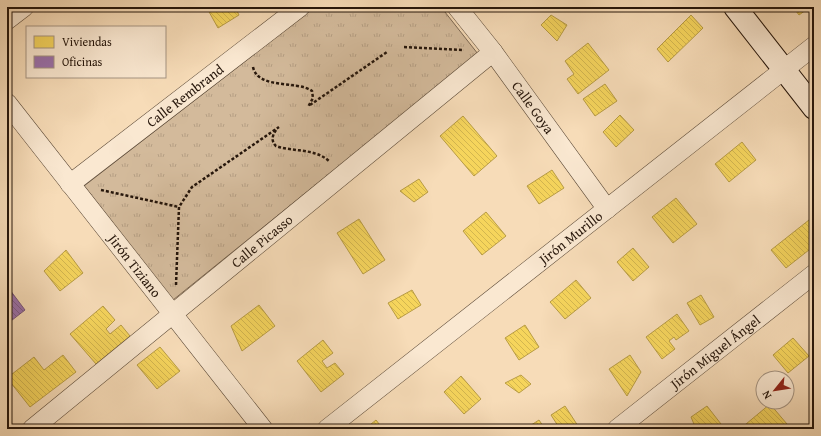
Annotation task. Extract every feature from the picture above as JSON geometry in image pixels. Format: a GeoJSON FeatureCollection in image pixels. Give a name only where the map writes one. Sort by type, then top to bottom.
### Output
{"type":"FeatureCollection","features":[{"type":"Feature","properties":{"kind":"street"},"geometry":{"type":"LineString","coordinates":[[7,20],[24,7]]}},
{"type":"Feature","properties":{"kind":"street","name":"Calle Rembrand"},"geometry":{"type":"LineString","coordinates":[[70,184],[300,7]]}},
{"type":"Feature","properties":{"kind":"street","name":"Calle Goya"},"geometry":{"type":"LineString","coordinates":[[457,7],[493,52],[607,209]]}},
{"type":"Feature","properties":{"kind":"street"},"geometry":{"type":"LineString","coordinates":[[735,7],[814,108]]}},
{"type":"Feature","properties":{"kind":"street","name":"Jirón Murillo"},"geometry":{"type":"LineString","coordinates":[[327,429],[814,46]]}},
{"type":"Feature","properties":{"kind":"street","name":"Calle Picasso"},"geometry":{"type":"LineString","coordinates":[[32,429],[493,52]]}},
{"type":"Feature","properties":{"kind":"street","name":"Jirón Tiziano"},"geometry":{"type":"LineString","coordinates":[[7,103],[174,313],[263,429]]}},
{"type":"Feature","properties":{"kind":"street","name":"Jirón Miguel Ángel"},"geometry":{"type":"LineString","coordinates":[[617,429],[814,274]]}},
{"type":"Feature","properties":{"kind":"path"},"geometry":{"type":"LineString","coordinates":[[258,39],[252,60],[255,73],[274,83],[309,89],[312,91],[313,98],[307,107],[387,52]]}},
{"type":"Feature","properties":{"kind":"path"},"geometry":{"type":"LineString","coordinates":[[404,47],[493,52]]}},
{"type":"Feature","properties":{"kind":"path"},"geometry":{"type":"LineString","coordinates":[[174,313],[179,207],[192,187],[278,128],[272,136],[276,146],[317,154],[330,162],[333,175],[329,186]]}},
{"type":"Feature","properties":{"kind":"path"},"geometry":{"type":"LineString","coordinates":[[70,184],[179,207]]}},
{"type":"Feature","properties":{"kind":"green space"},"geometry":{"type":"Polygon","coordinates":[[[315,7],[441,7],[478,54],[173,300],[84,186],[315,7]]]}},
{"type":"Feature","properties":{"kind":"building: Viviendas"},"geometry":{"type":"Polygon","coordinates":[[[213,7],[235,7],[239,15],[218,28],[208,10],[213,7]]]}},
{"type":"Feature","properties":{"kind":"building: Viviendas"},"geometry":{"type":"Polygon","coordinates":[[[793,7],[810,7],[799,15],[793,7]]]}},
{"type":"Feature","properties":{"kind":"building: Viviendas"},"geometry":{"type":"Polygon","coordinates":[[[551,15],[567,25],[557,41],[541,25],[551,15]]]}},
{"type":"Feature","properties":{"kind":"building: Viviendas"},"geometry":{"type":"Polygon","coordinates":[[[691,15],[703,28],[668,62],[657,49],[691,15]]]}},
{"type":"Feature","properties":{"kind":"building: Viviendas"},"geometry":{"type":"Polygon","coordinates":[[[588,43],[609,70],[578,94],[567,79],[574,74],[565,61],[588,43]]]}},
{"type":"Feature","properties":{"kind":"building: Viviendas"},"geometry":{"type":"Polygon","coordinates":[[[605,84],[617,101],[595,116],[583,99],[605,84]]]}},
{"type":"Feature","properties":{"kind":"building: Viviendas"},"geometry":{"type":"Polygon","coordinates":[[[620,115],[634,130],[616,147],[603,132],[620,115]]]}},
{"type":"Feature","properties":{"kind":"building: Viviendas"},"geometry":{"type":"Polygon","coordinates":[[[463,116],[497,156],[474,176],[440,136],[463,116]]]}},
{"type":"Feature","properties":{"kind":"building: Viviendas"},"geometry":{"type":"Polygon","coordinates":[[[742,142],[756,160],[729,182],[715,164],[742,142]]]}},
{"type":"Feature","properties":{"kind":"building: Viviendas"},"geometry":{"type":"Polygon","coordinates":[[[552,170],[564,188],[539,204],[527,186],[552,170]]]}},
{"type":"Feature","properties":{"kind":"building: Viviendas"},"geometry":{"type":"Polygon","coordinates":[[[419,179],[428,192],[414,202],[400,191],[419,179]]]}},
{"type":"Feature","properties":{"kind":"building: Viviendas"},"geometry":{"type":"Polygon","coordinates":[[[676,198],[697,224],[673,243],[652,217],[676,198]]]}},
{"type":"Feature","properties":{"kind":"building: Viviendas"},"geometry":{"type":"Polygon","coordinates":[[[486,212],[506,236],[482,255],[463,231],[486,212]]]}},
{"type":"Feature","properties":{"kind":"building: Viviendas"},"geometry":{"type":"Polygon","coordinates":[[[814,216],[814,246],[786,268],[771,250],[814,216]]]}},
{"type":"Feature","properties":{"kind":"building: Viviendas"},"geometry":{"type":"Polygon","coordinates":[[[359,219],[385,260],[363,274],[337,233],[359,219]]]}},
{"type":"Feature","properties":{"kind":"building: Viviendas"},"geometry":{"type":"Polygon","coordinates":[[[633,248],[649,267],[633,281],[617,262],[633,248]]]}},
{"type":"Feature","properties":{"kind":"building: Viviendas"},"geometry":{"type":"Polygon","coordinates":[[[66,250],[83,273],[60,291],[44,271],[66,250]]]}},
{"type":"Feature","properties":{"kind":"building: Viviendas"},"geometry":{"type":"Polygon","coordinates":[[[576,280],[591,298],[565,319],[550,302],[576,280]]]}},
{"type":"Feature","properties":{"kind":"building: Viviendas"},"geometry":{"type":"Polygon","coordinates":[[[412,290],[421,305],[398,319],[388,303],[412,290]]]}},
{"type":"Feature","properties":{"kind":"building: Viviendas"},"geometry":{"type":"Polygon","coordinates":[[[701,295],[714,317],[700,325],[687,303],[701,295]]]}},
{"type":"Feature","properties":{"kind":"building: Viviendas"},"geometry":{"type":"Polygon","coordinates":[[[259,305],[275,326],[242,351],[231,326],[259,305]]]}},
{"type":"Feature","properties":{"kind":"building: Viviendas"},"geometry":{"type":"Polygon","coordinates":[[[103,306],[115,320],[106,329],[110,334],[121,325],[130,336],[96,364],[70,334],[103,306]]]}},
{"type":"Feature","properties":{"kind":"building: Viviendas"},"geometry":{"type":"Polygon","coordinates":[[[677,314],[689,331],[676,340],[674,337],[669,341],[675,349],[662,359],[646,337],[677,314]]]}},
{"type":"Feature","properties":{"kind":"building: Viviendas"},"geometry":{"type":"Polygon","coordinates":[[[525,325],[539,347],[519,360],[505,338],[525,325]]]}},
{"type":"Feature","properties":{"kind":"building: Viviendas"},"geometry":{"type":"Polygon","coordinates":[[[793,338],[809,356],[792,370],[786,370],[773,355],[793,338]]]}},
{"type":"Feature","properties":{"kind":"building: Viviendas"},"geometry":{"type":"Polygon","coordinates":[[[323,340],[333,353],[322,361],[327,368],[335,363],[344,374],[321,392],[297,361],[323,340]]]}},
{"type":"Feature","properties":{"kind":"building: Viviendas"},"geometry":{"type":"Polygon","coordinates":[[[160,347],[180,371],[157,389],[137,365],[160,347]]]}},
{"type":"Feature","properties":{"kind":"building: Viviendas"},"geometry":{"type":"Polygon","coordinates":[[[63,355],[76,372],[30,407],[7,378],[34,357],[44,370],[63,355]]]}},
{"type":"Feature","properties":{"kind":"building: Viviendas"},"geometry":{"type":"Polygon","coordinates":[[[630,355],[641,372],[627,396],[609,369],[630,355]]]}},
{"type":"Feature","properties":{"kind":"building: Viviendas"},"geometry":{"type":"Polygon","coordinates":[[[521,375],[531,384],[519,393],[505,383],[521,375]]]}},
{"type":"Feature","properties":{"kind":"building: Viviendas"},"geometry":{"type":"Polygon","coordinates":[[[461,376],[481,399],[464,414],[444,392],[461,376]]]}},
{"type":"Feature","properties":{"kind":"building: Viviendas"},"geometry":{"type":"Polygon","coordinates":[[[565,406],[580,429],[560,429],[551,415],[565,406]]]}},
{"type":"Feature","properties":{"kind":"building: Viviendas"},"geometry":{"type":"Polygon","coordinates":[[[707,406],[721,424],[714,429],[696,429],[691,417],[707,406]]]}},
{"type":"Feature","properties":{"kind":"building: Viviendas"},"geometry":{"type":"Polygon","coordinates":[[[763,410],[775,410],[787,424],[781,429],[740,429],[763,410]]]}},
{"type":"Feature","properties":{"kind":"building: Viviendas"},"geometry":{"type":"Polygon","coordinates":[[[376,420],[383,429],[365,429],[376,420]]]}},
{"type":"Feature","properties":{"kind":"building: Viviendas"},"geometry":{"type":"Polygon","coordinates":[[[539,420],[545,429],[525,429],[539,420]]]}},
{"type":"Feature","properties":{"kind":"building: Oficinas"},"geometry":{"type":"Polygon","coordinates":[[[7,286],[25,310],[7,324],[7,286]]]}}]}
